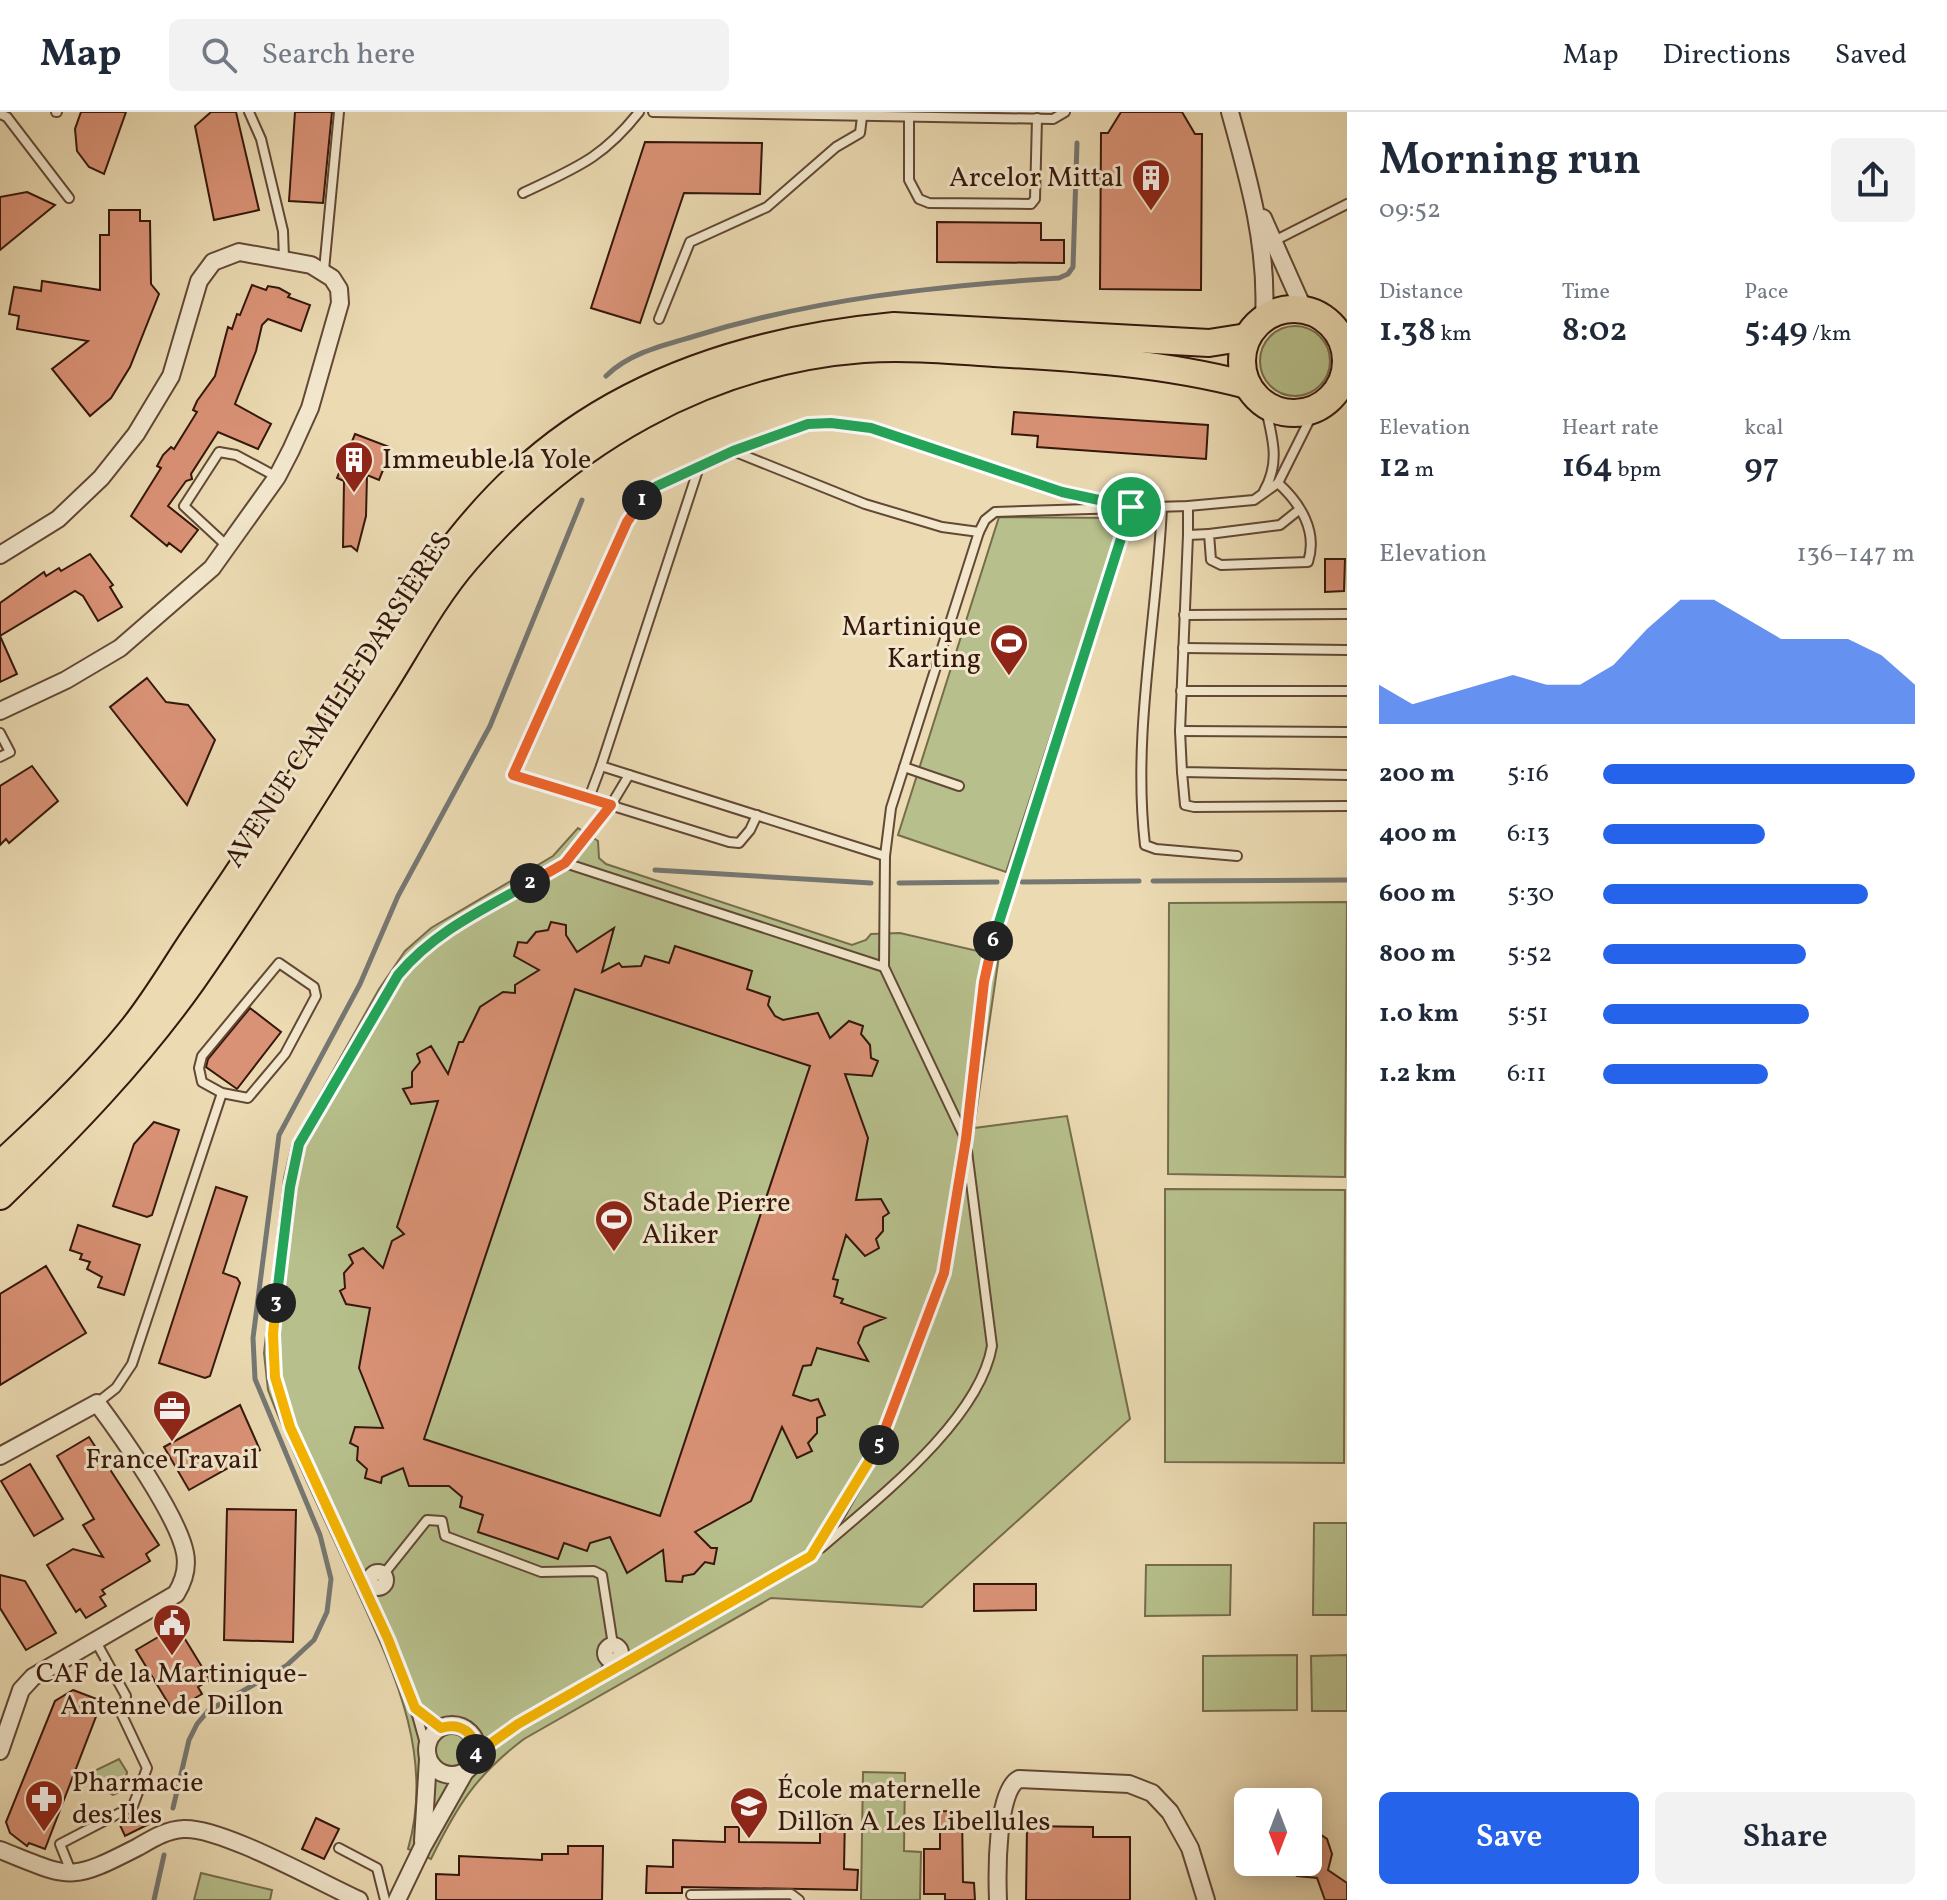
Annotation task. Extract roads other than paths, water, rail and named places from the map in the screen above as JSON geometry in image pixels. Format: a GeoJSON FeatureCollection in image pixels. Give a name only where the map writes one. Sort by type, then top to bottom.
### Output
{"type":"FeatureCollection","features":[{"type":"Feature","properties":{"kind":"main road"},"geometry":{"type":"LineString","coordinates":[[1304,310],[1340,327],[1346,352],[1345,379],[1327,403],[1298,413],[1281,412],[1265,405],[1247,385],[1242,353],[1256,328],[1277,312],[1304,310]]}},
{"type":"Feature","properties":{"kind":"main road","name":"AVENUE CAMILLE DARSIÈRES"},"geometry":{"type":"LineString","coordinates":[[0,1165],[45,1125],[131,1032],[263,837],[444,556],[519,475],[588,423],[641,390],[678,373],[745,351],[844,331],[894,326],[1209,343],[1256,328]]}},
{"type":"Feature","properties":{"kind":"main road","name":"AVENUE CAMILLE DARSIÈRES"},"geometry":{"type":"LineString","coordinates":[[0,1196],[64,1134],[122,1071],[189,984],[463,563],[549,476],[596,442],[661,405],[725,378],[806,357],[862,349],[909,348],[1120,360],[1194,370],[1247,385]]}},
{"type":"Feature","properties":{"kind":"street"},"geometry":{"type":"LineString","coordinates":[[1230,112],[1253,195],[1265,266],[1256,328]]}},
{"type":"Feature","properties":{"kind":"street"},"geometry":{"type":"LineString","coordinates":[[1253,195],[1304,310]]}},
{"type":"Feature","properties":{"kind":"street"},"geometry":{"type":"LineString","coordinates":[[0,555],[58,519],[101,478],[136,434],[171,376],[199,281],[213,262],[235,252],[284,258],[324,270],[339,289],[340,303],[310,408],[277,477],[227,546],[192,589],[120,648],[66,680],[0,711]]}},
{"type":"Feature","properties":{"kind":"street"},"geometry":{"type":"LineString","coordinates":[[0,1456],[97,1403],[124,1440],[180,1535],[186,1569],[176,1594],[33,1677],[21,1690],[0,1751]]}},
{"type":"Feature","properties":{"kind":"street"},"geometry":{"type":"LineString","coordinates":[[397,1900],[423,1846],[476,1754],[475,1741],[467,1730],[454,1726],[441,1728],[430,1737],[423,1846]]}},
{"type":"Feature","properties":{"kind":"street"},"geometry":{"type":"LineString","coordinates":[[428,1755],[441,1773],[454,1775],[466,1770]]}},
{"type":"Feature","properties":{"kind":"street"},"geometry":{"type":"LineString","coordinates":[[998,1900],[997,1856],[1008,1789],[1019,1779],[1129,1784],[1152,1793],[1170,1812],[1190,1848],[1206,1900]]}},
{"type":"Feature","properties":{"kind":"street"},"geometry":{"type":"LineString","coordinates":[[0,1850],[72,1874],[95,1869],[164,1833],[185,1829],[215,1834],[359,1900]]}},
{"type":"Feature","properties":{"kind":"lane"},"geometry":{"type":"LineString","coordinates":[[249,112],[261,139],[283,231],[284,258]]}},
{"type":"Feature","properties":{"kind":"lane"},"geometry":{"type":"LineString","coordinates":[[324,270],[339,112]]}},
{"type":"Feature","properties":{"kind":"lane"},"geometry":{"type":"LineString","coordinates":[[523,193],[591,161],[612,144],[639,112]]}},
{"type":"Feature","properties":{"kind":"lane"},"geometry":{"type":"LineString","coordinates":[[655,112],[1053,119],[1065,112]]}},
{"type":"Feature","properties":{"kind":"lane"},"geometry":{"type":"LineString","coordinates":[[0,114],[7,117],[69,198]]}},
{"type":"Feature","properties":{"kind":"lane"},"geometry":{"type":"LineString","coordinates":[[659,319],[690,242],[767,207],[836,147],[860,133],[862,117]]}},
{"type":"Feature","properties":{"kind":"lane"},"geometry":{"type":"LineString","coordinates":[[909,117],[909,180],[919,199],[929,203],[1031,204],[1035,199],[1037,118]]}},
{"type":"Feature","properties":{"kind":"lane"},"geometry":{"type":"LineString","coordinates":[[1273,241],[1347,204]]}},
{"type":"Feature","properties":{"kind":"lane"},"geometry":{"type":"LineString","coordinates":[[1261,495],[1273,475],[1276,452],[1265,405]]}},
{"type":"Feature","properties":{"kind":"lane"},"geometry":{"type":"LineString","coordinates":[[476,1754],[518,1724],[811,1556],[920,1457],[978,1389],[988,1369],[992,1346],[966,1139],[884,967],[885,856],[891,808],[979,532],[985,520],[995,512],[1247,502],[1278,483],[1315,409]]}},
{"type":"Feature","properties":{"kind":"lane"},"geometry":{"type":"LineString","coordinates":[[757,815],[739,843],[513,775],[627,522],[657,486],[733,451],[808,424],[871,428],[1062,492],[1131,507]]}},
{"type":"Feature","properties":{"kind":"lane"},"geometry":{"type":"LineString","coordinates":[[733,451],[865,504],[942,527],[979,532]]}},
{"type":"Feature","properties":{"kind":"lane"},"geometry":{"type":"LineString","coordinates":[[227,546],[184,506],[219,452],[236,455],[277,477]]}},
{"type":"Feature","properties":{"kind":"lane"},"geometry":{"type":"LineString","coordinates":[[589,798],[699,467]]}},
{"type":"Feature","properties":{"kind":"lane"},"geometry":{"type":"LineString","coordinates":[[1209,534],[1211,560],[1215,564],[1302,564],[1310,557],[1309,527],[1294,497],[1278,483]]}},
{"type":"Feature","properties":{"kind":"lane"},"geometry":{"type":"LineString","coordinates":[[1188,506],[1180,731],[1185,805],[1347,806]]}},
{"type":"Feature","properties":{"kind":"lane"},"geometry":{"type":"LineString","coordinates":[[811,1556],[840,1515],[881,1442],[939,1288],[966,1139],[984,982],[994,937],[1131,507]]}},
{"type":"Feature","properties":{"kind":"lane"},"geometry":{"type":"LineString","coordinates":[[1162,507],[1146,696],[1142,788],[1145,845],[1156,849],[1237,856]]}},
{"type":"Feature","properties":{"kind":"lane"},"geometry":{"type":"LineString","coordinates":[[1188,535],[1280,525],[1300,509]]}},
{"type":"Feature","properties":{"kind":"lane"},"geometry":{"type":"LineString","coordinates":[[1184,615],[1347,614]]}},
{"type":"Feature","properties":{"kind":"lane"},"geometry":{"type":"LineString","coordinates":[[1183,648],[1347,650]]}},
{"type":"Feature","properties":{"kind":"lane"},"geometry":{"type":"LineString","coordinates":[[1181,691],[1347,691]]}},
{"type":"Feature","properties":{"kind":"lane"},"geometry":{"type":"LineString","coordinates":[[1180,731],[1347,732]]}},
{"type":"Feature","properties":{"kind":"lane"},"geometry":{"type":"LineString","coordinates":[[0,733],[10,752],[0,757]]}},
{"type":"Feature","properties":{"kind":"lane"},"geometry":{"type":"LineString","coordinates":[[601,766],[885,856]]}},
{"type":"Feature","properties":{"kind":"lane"},"geometry":{"type":"LineString","coordinates":[[904,767],[959,786]]}},
{"type":"Feature","properties":{"kind":"lane"},"geometry":{"type":"LineString","coordinates":[[1182,772],[1347,775]]}},
{"type":"Feature","properties":{"kind":"lane"},"geometry":{"type":"LineString","coordinates":[[428,1755],[375,1586],[290,1427],[275,1377],[273,1334],[290,1187],[299,1144],[398,975],[419,950],[450,928],[565,863],[611,805],[629,775]]}},
{"type":"Feature","properties":{"kind":"lane"},"geometry":{"type":"LineString","coordinates":[[565,863],[884,967]]}},
{"type":"Feature","properties":{"kind":"lane"},"geometry":{"type":"LineString","coordinates":[[273,965],[288,965],[314,987],[313,1006],[285,1054],[253,1095],[242,1099],[222,1093],[202,1082],[199,1068],[202,1056],[273,965]]}},
{"type":"Feature","properties":{"kind":"lane"},"geometry":{"type":"LineString","coordinates":[[97,1403],[116,1388],[132,1364],[222,1093]]}},
{"type":"Feature","properties":{"kind":"lane"},"geometry":{"type":"LineString","coordinates":[[375,1586],[427,1520],[435,1518],[442,1521],[445,1536],[541,1572],[594,1571],[602,1575],[613,1653],[601,1677]]}},
{"type":"Feature","properties":{"kind":"lane"},"geometry":{"type":"LineString","coordinates":[[72,1874],[60,1844],[133,1806],[147,1768],[122,1715],[126,1696],[95,1640]]}},
{"type":"Feature","properties":{"kind":"lane"},"geometry":{"type":"LineString","coordinates":[[415,1708],[441,1728]]}},
{"type":"Feature","properties":{"kind":"lane"},"geometry":{"type":"LineString","coordinates":[[339,1848],[377,1868],[385,1900]]}},
{"type":"Feature","properties":{"kind":"lane"},"geometry":{"type":"LineString","coordinates":[[691,1895],[791,1894],[799,1900]]}},
{"type":"Feature","properties":{"kind":"waterway"},"geometry":{"type":"LineString","coordinates":[[606,376],[625,361],[659,347],[785,312],[875,296],[1059,278],[1068,274],[1073,267],[1077,143]]}},
{"type":"Feature","properties":{"kind":"waterway"},"geometry":{"type":"LineString","coordinates":[[173,1808],[189,1740],[197,1724],[208,1711],[286,1666],[314,1640],[327,1612],[331,1579],[320,1535],[255,1379],[253,1338],[279,1135],[360,984],[398,896],[490,726],[582,500]]}},
{"type":"Feature","properties":{"kind":"waterway"},"geometry":{"type":"LineString","coordinates":[[655,870],[871,883]]}},
{"type":"Feature","properties":{"kind":"waterway"},"geometry":{"type":"LineString","coordinates":[[1153,881],[1347,880]]}},
{"type":"Feature","properties":{"kind":"waterway"},"geometry":{"type":"LineString","coordinates":[[1022,882],[1139,881]]}},
{"type":"Feature","properties":{"kind":"waterway"},"geometry":{"type":"LineString","coordinates":[[899,883],[997,882]]}},
{"type":"Feature","properties":{"kind":"waterway"},"geometry":{"type":"LineString","coordinates":[[154,1900],[164,1855]]}},
{"type":"Feature","properties":{"kind":"place","name":"Arcelor Mittal"},"geometry":{"type":"Point","coordinates":[1151,212]}},
{"type":"Feature","properties":{"kind":"place","name":"Immeuble la Yole"},"geometry":{"type":"Point","coordinates":[354,494]}},
{"type":"Feature","properties":{"kind":"place","name":"Martinique Karting"},"geometry":{"type":"Point","coordinates":[1009,677]}},
{"type":"Feature","properties":{"kind":"place","name":"Stade Pierre Aliker"},"geometry":{"type":"Point","coordinates":[614,1253]}},
{"type":"Feature","properties":{"kind":"place","name":"France Travail"},"geometry":{"type":"Point","coordinates":[172,1443]}},
{"type":"Feature","properties":{"kind":"place","name":"CAF de la Martinique- Antenne de Dillon"},"geometry":{"type":"Point","coordinates":[172,1657]}},
{"type":"Feature","properties":{"kind":"place","name":"Pharmacie des Iles"},"geometry":{"type":"Point","coordinates":[44,1833]}},
{"type":"Feature","properties":{"kind":"place","name":"École maternelle Dillon A Les Libellules"},"geometry":{"type":"Point","coordinates":[749,1840]}}]}
